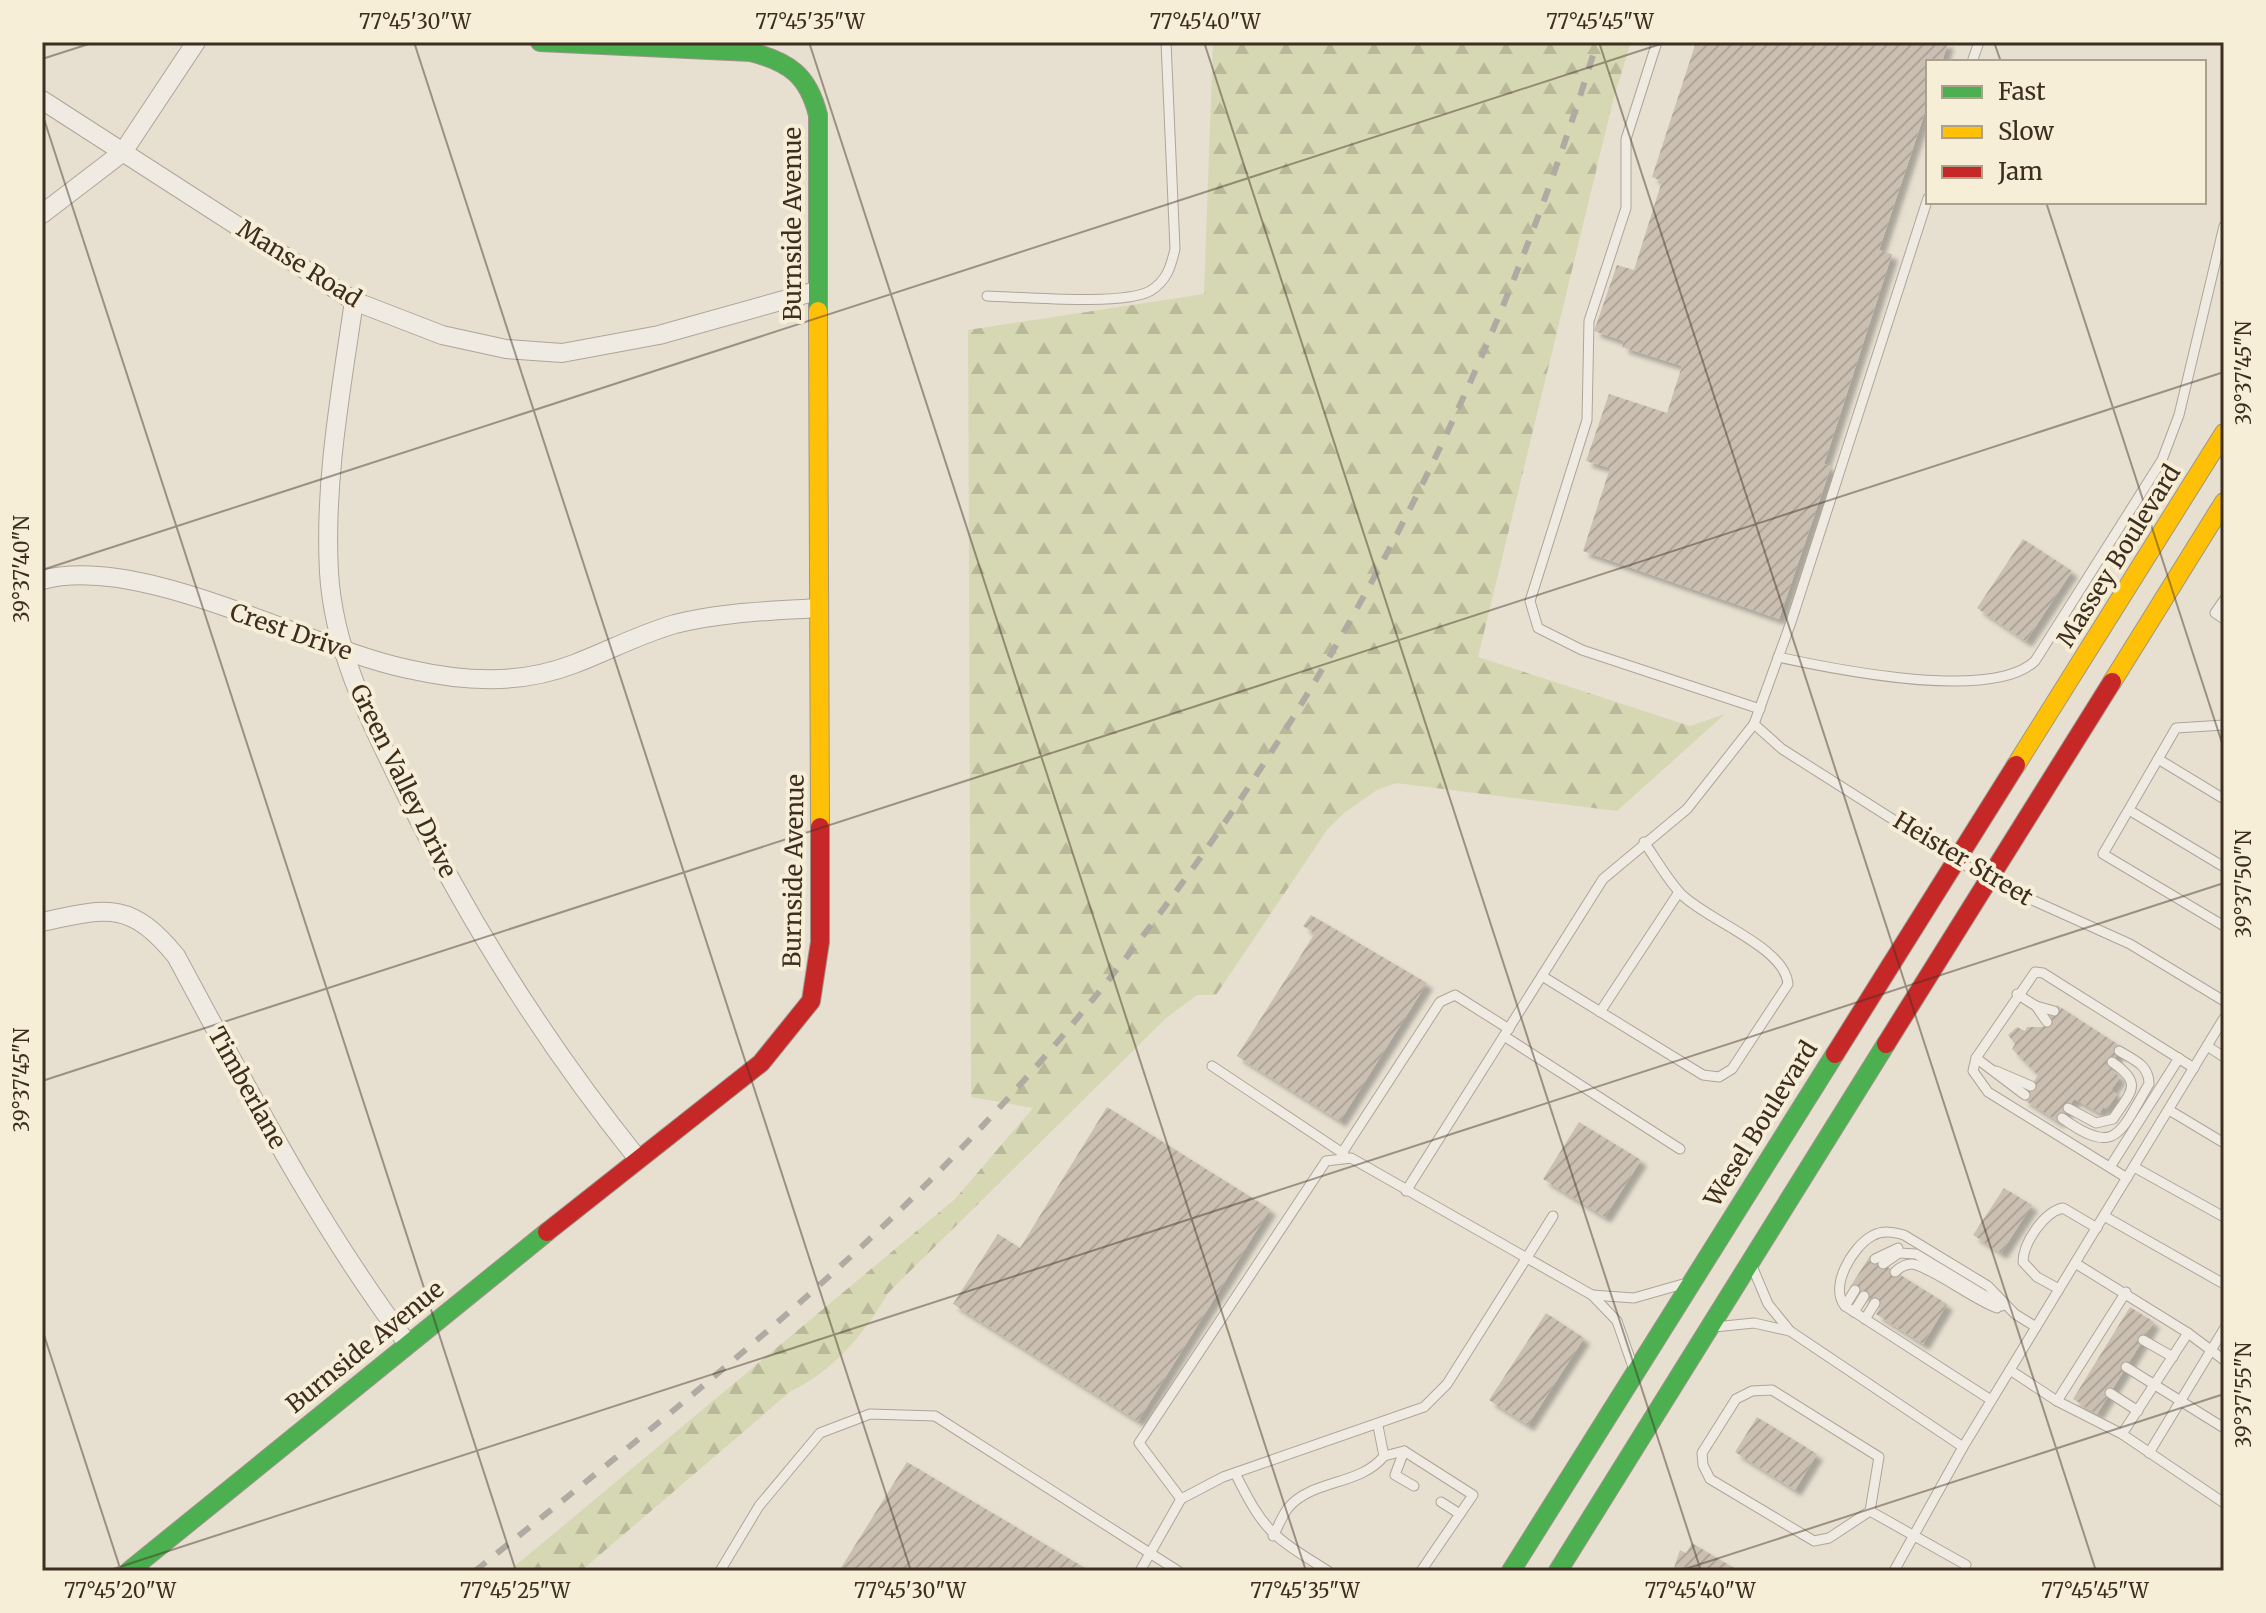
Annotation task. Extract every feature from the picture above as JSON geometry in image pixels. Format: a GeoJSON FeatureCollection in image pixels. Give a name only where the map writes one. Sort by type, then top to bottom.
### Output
{"type":"FeatureCollection","features":[{"type":"Feature","properties":{"kind":"main road","name":"Burnside Avenue"},"geometry":{"type":"LineString","coordinates":[[129,1571],[407,1343],[761,1063],[811,1001],[820,942],[816,291],[818,115],[812,91],[798,71],[779,58],[743,51],[595,49],[540,42]]}},
{"type":"Feature","properties":{"kind":"main road","name":"Massey Boulevard"},"geometry":{"type":"LineString","coordinates":[[2054,704],[2224,433]]}},
{"type":"Feature","properties":{"kind":"main road"},"geometry":{"type":"LineString","coordinates":[[1558,1571],[2224,502]]}},
{"type":"Feature","properties":{"kind":"main road","name":"Wesel Boulevard"},"geometry":{"type":"LineString","coordinates":[[1511,1571],[2054,704]]}},
{"type":"Feature","properties":{"kind":"street"},"geometry":{"type":"LineString","coordinates":[[42,214],[123,152],[196,42]]}},
{"type":"Feature","properties":{"kind":"street","name":"Manse Road"},"geometry":{"type":"LineString","coordinates":[[42,100],[354,301],[442,335],[506,349],[562,353],[659,335],[816,291]]}},
{"type":"Feature","properties":{"kind":"street","name":"Green Valley Drive"},"geometry":{"type":"LineString","coordinates":[[354,301],[332,448],[329,514],[329,574],[343,650],[371,724],[474,923],[568,1070],[638,1159]]}},
{"type":"Feature","properties":{"kind":"street","name":"Crest Drive"},"geometry":{"type":"LineString","coordinates":[[42,580],[64,574],[101,575],[152,584],[404,669],[494,681],[531,677],[573,664],[674,624],[716,616],[819,608]]}},
{"type":"Feature","properties":{"kind":"street","name":"Timberlane"},"geometry":{"type":"LineString","coordinates":[[42,922],[94,911],[114,911],[134,917],[155,930],[176,956],[303,1190],[364,1285],[407,1343]]}},
{"type":"Feature","properties":{"kind":"lane"},"geometry":{"type":"LineString","coordinates":[[987,296],[1132,297],[1159,285],[1171,270],[1175,249],[1166,42]]}},
{"type":"Feature","properties":{"kind":"lane"},"geometry":{"type":"LineString","coordinates":[[1657,42],[1626,139],[1626,208],[1589,321],[1587,420],[1530,601],[1538,628],[1582,650],[1760,709]]}},
{"type":"Feature","properties":{"kind":"lane"},"geometry":{"type":"LineString","coordinates":[[1406,1191],[1603,879],[1687,809],[1754,724],[1926,204]]}},
{"type":"Feature","properties":{"kind":"lane"},"geometry":{"type":"LineString","coordinates":[[1778,657],[1848,673],[1912,679],[2003,677],[2023,672],[2035,661],[2162,460],[2179,415],[2224,226]]}},
{"type":"Feature","properties":{"kind":"lane"},"geometry":{"type":"LineString","coordinates":[[2224,600],[2215,613],[2224,619]]}},
{"type":"Feature","properties":{"kind":"lane","name":"Heister Street"},"geometry":{"type":"LineString","coordinates":[[1754,724],[1782,749],[1990,881],[2130,944],[2224,1001]]}},
{"type":"Feature","properties":{"kind":"lane"},"geometry":{"type":"LineString","coordinates":[[2224,732],[2218,725],[2176,728],[2103,854],[2224,926]]}},
{"type":"Feature","properties":{"kind":"lane"},"geometry":{"type":"LineString","coordinates":[[2158,759],[2224,799]]}},
{"type":"Feature","properties":{"kind":"lane"},"geometry":{"type":"LineString","coordinates":[[2129,810],[2224,867]]}},
{"type":"Feature","properties":{"kind":"lane"},"geometry":{"type":"LineString","coordinates":[[1542,976],[1703,1075],[1719,1077],[1732,1069],[1788,984],[1787,971],[1778,959],[1701,912],[1679,892],[1644,842]]}},
{"type":"Feature","properties":{"kind":"lane"},"geometry":{"type":"LineString","coordinates":[[1600,1012],[1679,892]]}},
{"type":"Feature","properties":{"kind":"lane"},"geometry":{"type":"LineString","coordinates":[[2127,1178],[1988,1092],[1973,1071],[1976,1058],[2035,972],[2043,973],[2194,1068]]}},
{"type":"Feature","properties":{"kind":"lane"},"geometry":{"type":"LineString","coordinates":[[2017,994],[2036,1006],[2054,1011]]}},
{"type":"Feature","properties":{"kind":"lane"},"geometry":{"type":"LineString","coordinates":[[1181,1499],[1139,1443],[1314,1174],[1326,1161],[1346,1156],[1440,1002],[1455,995],[1506,1033],[1680,1149]]}},
{"type":"Feature","properties":{"kind":"lane"},"geometry":{"type":"LineString","coordinates":[[2036,1006],[2047,1022]]}},
{"type":"Feature","properties":{"kind":"lane"},"geometry":{"type":"LineString","coordinates":[[1894,1571],[1991,1400],[2224,1018]]}},
{"type":"Feature","properties":{"kind":"lane"},"geometry":{"type":"LineString","coordinates":[[2207,1046],[2224,1057]]}},
{"type":"Feature","properties":{"kind":"lane"},"geometry":{"type":"LineString","coordinates":[[2062,1118],[2089,1137],[2113,1136],[2122,1129],[2149,1084],[2149,1075],[2144,1066],[2119,1051]]}},
{"type":"Feature","properties":{"kind":"lane"},"geometry":{"type":"LineString","coordinates":[[1976,1058],[2028,1090]]}},
{"type":"Feature","properties":{"kind":"lane"},"geometry":{"type":"LineString","coordinates":[[2110,1167],[2179,1058]]}},
{"type":"Feature","properties":{"kind":"lane"},"geometry":{"type":"LineString","coordinates":[[2068,1108],[2096,1123],[2113,1119],[2131,1091],[2133,1082],[2129,1074],[2112,1062]]}},
{"type":"Feature","properties":{"kind":"lane"},"geometry":{"type":"LineString","coordinates":[[1212,1066],[1346,1156],[1592,1295],[1617,1321],[1636,1374]]}},
{"type":"Feature","properties":{"kind":"lane"},"geometry":{"type":"LineString","coordinates":[[2169,1110],[2224,1143]]}},
{"type":"Feature","properties":{"kind":"lane"},"geometry":{"type":"LineString","coordinates":[[2134,1167],[2224,1217]]}},
{"type":"Feature","properties":{"kind":"lane"},"geometry":{"type":"LineString","coordinates":[[2059,1289],[2024,1266],[2023,1255],[2039,1227],[2051,1212],[2063,1208],[2097,1228]]}},
{"type":"Feature","properties":{"kind":"lane"},"geometry":{"type":"LineString","coordinates":[[1140,1571],[1181,1499],[1235,1473],[1378,1426],[1424,1407],[1438,1395],[1553,1216]]}},
{"type":"Feature","properties":{"kind":"lane"},"geometry":{"type":"LineString","coordinates":[[2104,1216],[2224,1284]]}},
{"type":"Feature","properties":{"kind":"lane"},"geometry":{"type":"LineString","coordinates":[[1991,1400],[1850,1309],[1839,1296],[1839,1281],[1873,1236],[1893,1232],[1904,1235],[1988,1286],[2015,1314]]}},
{"type":"Feature","properties":{"kind":"lane"},"geometry":{"type":"LineString","coordinates":[[1879,1262],[1899,1253],[1916,1254],[2036,1327]]}},
{"type":"Feature","properties":{"kind":"lane"},"geometry":{"type":"LineString","coordinates":[[1750,1262],[1768,1304],[1790,1331],[1963,1447]]}},
{"type":"Feature","properties":{"kind":"lane"},"geometry":{"type":"LineString","coordinates":[[2075,1263],[2126,1292],[2224,1360]]}},
{"type":"Feature","properties":{"kind":"lane"},"geometry":{"type":"LineString","coordinates":[[1895,1272],[1908,1264],[1921,1267],[1978,1301],[2015,1314]]}},
{"type":"Feature","properties":{"kind":"lane"},"geometry":{"type":"LineString","coordinates":[[1592,1295],[1634,1298],[1690,1282]]}},
{"type":"Feature","properties":{"kind":"lane"},"geometry":{"type":"LineString","coordinates":[[2057,1401],[2126,1292]]}},
{"type":"Feature","properties":{"kind":"lane"},"geometry":{"type":"LineString","coordinates":[[1850,1309],[1860,1293]]}},
{"type":"Feature","properties":{"kind":"lane"},"geometry":{"type":"LineString","coordinates":[[1865,1319],[1875,1303]]}},
{"type":"Feature","properties":{"kind":"lane"},"geometry":{"type":"LineString","coordinates":[[2109,1320],[2118,1325]]}},
{"type":"Feature","properties":{"kind":"lane"},"geometry":{"type":"LineString","coordinates":[[1711,1327],[1754,1323],[1790,1331]]}},
{"type":"Feature","properties":{"kind":"lane"},"geometry":{"type":"LineString","coordinates":[[2149,1453],[2224,1329]]}},
{"type":"Feature","properties":{"kind":"lane"},"geometry":{"type":"LineString","coordinates":[[2122,1434],[2188,1333]]}},
{"type":"Feature","properties":{"kind":"lane"},"geometry":{"type":"LineString","coordinates":[[2143,1340],[2173,1357]]}},
{"type":"Feature","properties":{"kind":"lane"},"geometry":{"type":"LineString","coordinates":[[2092,1347],[2101,1353]]}},
{"type":"Feature","properties":{"kind":"lane"},"geometry":{"type":"LineString","coordinates":[[2126,1367],[2224,1428]]}},
{"type":"Feature","properties":{"kind":"lane"},"geometry":{"type":"LineString","coordinates":[[2010,1370],[2057,1401],[2122,1434],[2224,1503]]}},
{"type":"Feature","properties":{"kind":"lane"},"geometry":{"type":"LineString","coordinates":[[2075,1373],[2085,1379]]}},
{"type":"Feature","properties":{"kind":"lane"},"geometry":{"type":"LineString","coordinates":[[1772,1390],[1879,1457],[1870,1511],[1829,1538],[1814,1541],[1710,1479],[1703,1465],[1702,1453],[1736,1399],[1752,1391],[1772,1390]]}},
{"type":"Feature","properties":{"kind":"lane"},"geometry":{"type":"LineString","coordinates":[[2110,1393],[2138,1411]]}},
{"type":"Feature","properties":{"kind":"lane"},"geometry":{"type":"LineString","coordinates":[[720,1571],[759,1506],[820,1433],[870,1414],[935,1416],[1178,1571]]}},
{"type":"Feature","properties":{"kind":"lane"},"geometry":{"type":"LineString","coordinates":[[1378,1426],[1384,1456]]}},
{"type":"Feature","properties":{"kind":"lane"},"geometry":{"type":"LineString","coordinates":[[1404,1451],[1395,1475],[1414,1486]]}},
{"type":"Feature","properties":{"kind":"lane"},"geometry":{"type":"LineString","coordinates":[[1273,1536],[1288,1508],[1301,1496],[1363,1473],[1384,1456],[1404,1451],[1473,1495],[1421,1571]]}},
{"type":"Feature","properties":{"kind":"lane"},"geometry":{"type":"LineString","coordinates":[[1235,1473],[1259,1521],[1273,1536],[1328,1571]]}},
{"type":"Feature","properties":{"kind":"lane"},"geometry":{"type":"LineString","coordinates":[[1441,1502],[1460,1514]]}},
{"type":"Feature","properties":{"kind":"lane"},"geometry":{"type":"LineString","coordinates":[[1870,1511],[1966,1565]]}},
{"type":"Feature","properties":{"kind":"green space"},"geometry":{"type":"Polygon","coordinates":[[[1213,42],[1631,42],[1614,97],[1478,657],[1690,726],[1725,714],[1617,811],[1396,783],[1377,790],[1344,813],[1327,830],[1216,995],[1197,995],[1165,1019],[888,1293],[869,1323],[835,1362],[791,1391],[581,1571],[509,1571],[955,1199],[1033,1108],[971,1097],[968,330],[1204,294],[1213,42]]]}},
{"type":"Feature","properties":{"kind":"building"},"geometry":{"type":"Polygon","coordinates":[[[1696,42],[1948,42],[1943,60],[1926,60],[1926,109],[1879,250],[1892,254],[1824,464],[1831,466],[1779,619],[1583,551],[1610,468],[1586,461],[1609,394],[1667,413],[1682,366],[1622,347],[1624,341],[1594,331],[1617,265],[1634,270],[1662,181],[1652,177],[1696,42]]]}},
{"type":"Feature","properties":{"kind":"building"},"geometry":{"type":"Polygon","coordinates":[[[2023,539],[2072,571],[2026,641],[1977,608],[2023,539]]]}},
{"type":"Feature","properties":{"kind":"building"},"geometry":{"type":"Polygon","coordinates":[[[1311,915],[1427,983],[1340,1121],[1237,1056],[1315,933],[1303,926],[1311,915]]]}},
{"type":"Feature","properties":{"kind":"building"},"geometry":{"type":"Polygon","coordinates":[[[2057,1005],[2122,1047],[2109,1067],[2120,1077],[2111,1090],[2117,1094],[2107,1109],[2103,1107],[2100,1113],[2074,1099],[2059,1122],[2023,1099],[2038,1075],[2012,1049],[2015,1044],[2008,1035],[2017,1027],[2025,1031],[2027,1027],[2043,1027],[2057,1005]]]}},
{"type":"Feature","properties":{"kind":"building"},"geometry":{"type":"Polygon","coordinates":[[[1107,1107],[1270,1209],[1138,1421],[953,1304],[998,1234],[1020,1248],[1107,1107]]]}},
{"type":"Feature","properties":{"kind":"building"},"geometry":{"type":"Polygon","coordinates":[[[1579,1122],[1641,1160],[1605,1217],[1543,1179],[1579,1122]]]}},
{"type":"Feature","properties":{"kind":"building"},"geometry":{"type":"Polygon","coordinates":[[[2004,1188],[2032,1205],[2001,1253],[1973,1235],[2004,1188]]]}},
{"type":"Feature","properties":{"kind":"building"},"geometry":{"type":"Polygon","coordinates":[[[1870,1256],[1947,1304],[1923,1344],[1876,1314],[1881,1306],[1850,1287],[1870,1256]]]}},
{"type":"Feature","properties":{"kind":"building"},"geometry":{"type":"Polygon","coordinates":[[[2130,1307],[2154,1322],[2097,1414],[2073,1399],[2130,1307]]]}},
{"type":"Feature","properties":{"kind":"building"},"geometry":{"type":"Polygon","coordinates":[[[1546,1313],[1584,1338],[1528,1425],[1489,1400],[1546,1313]]]}},
{"type":"Feature","properties":{"kind":"building"},"geometry":{"type":"Polygon","coordinates":[[[1757,1417],[1817,1454],[1795,1490],[1735,1452],[1757,1417]]]}},
{"type":"Feature","properties":{"kind":"building"},"geometry":{"type":"Polygon","coordinates":[[[907,1462],[1090,1571],[839,1571],[907,1462]]]}},
{"type":"Feature","properties":{"kind":"building"},"geometry":{"type":"Polygon","coordinates":[[[1692,1543],[1739,1571],[1673,1571],[1680,1550],[1686,1553],[1692,1543]]]}},
{"type":"Feature","properties":{"kind":"railway"},"geometry":{"type":"LineString","coordinates":[[475,1571],[743,1352],[897,1213],[1016,1089],[1126,957],[1228,818],[1321,671],[1404,520],[1478,363],[1543,204],[1597,42]]}},
{"type":"Feature","properties":{"kind":"traffic: fast"},"geometry":{"type":"LineString","coordinates":[[540,42],[751,52],[776,60],[795,72],[809,90],[818,115],[818,311]]}},
{"type":"Feature","properties":{"kind":"traffic: fast"},"geometry":{"type":"LineString","coordinates":[[1558,1571],[1886,1044]]}},
{"type":"Feature","properties":{"kind":"traffic: fast"},"geometry":{"type":"LineString","coordinates":[[1511,1571],[1835,1054]]}},
{"type":"Feature","properties":{"kind":"traffic: fast"},"geometry":{"type":"LineString","coordinates":[[129,1571],[547,1232]]}},
{"type":"Feature","properties":{"kind":"traffic: slow"},"geometry":{"type":"LineString","coordinates":[[818,311],[820,827]]}},
{"type":"Feature","properties":{"kind":"traffic: slow"},"geometry":{"type":"LineString","coordinates":[[2016,765],[2224,433]]}},
{"type":"Feature","properties":{"kind":"traffic: slow"},"geometry":{"type":"LineString","coordinates":[[2112,682],[2224,502]]}},
{"type":"Feature","properties":{"kind":"traffic: jam"},"geometry":{"type":"LineString","coordinates":[[1886,1044],[2112,682]]}},
{"type":"Feature","properties":{"kind":"traffic: jam"},"geometry":{"type":"LineString","coordinates":[[1835,1054],[2016,765]]}},
{"type":"Feature","properties":{"kind":"traffic: jam"},"geometry":{"type":"LineString","coordinates":[[547,1232],[761,1063],[811,1001],[820,942],[820,827]]}}]}
